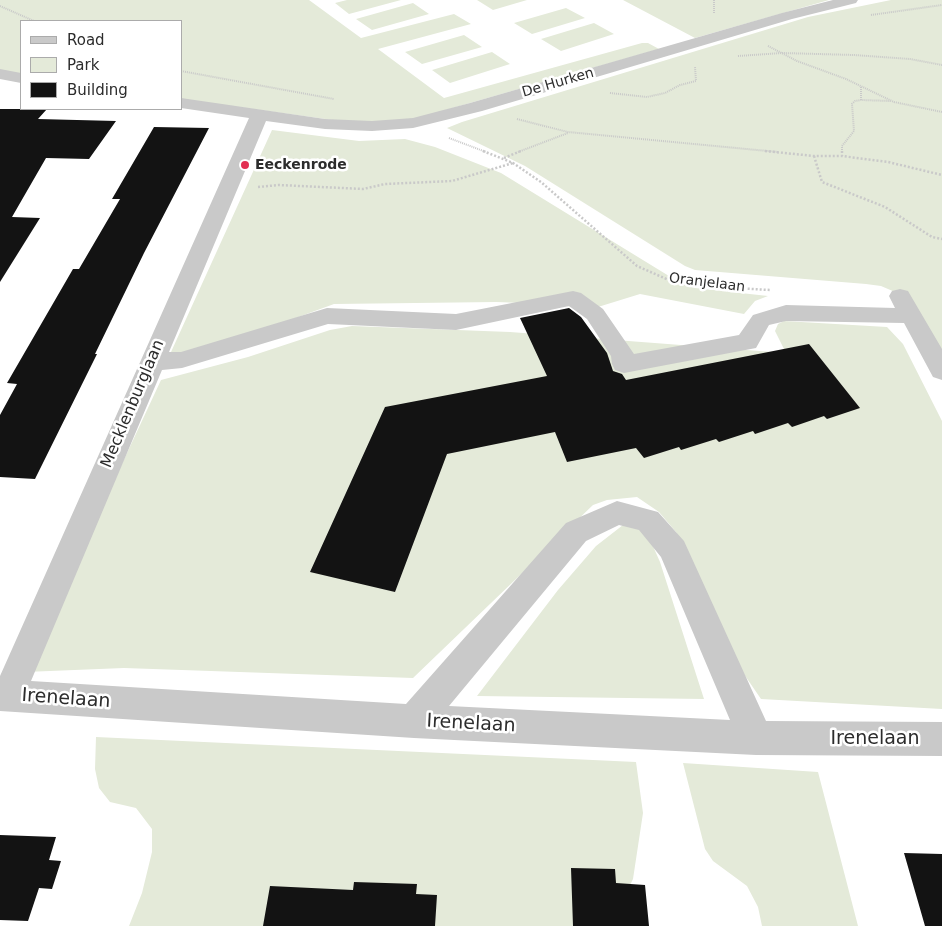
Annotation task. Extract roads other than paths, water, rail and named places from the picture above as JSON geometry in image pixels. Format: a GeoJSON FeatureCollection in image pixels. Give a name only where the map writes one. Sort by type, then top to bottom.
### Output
{"type":"FeatureCollection","features":[{"type":"Feature","properties":{"kind":"street","name":"De Hurken"},"geometry":{"type":"LineString","coordinates":[[260,114],[324,124],[372,126],[418,122],[787,16],[851,0]]}},
{"type":"Feature","properties":{"kind":"street"},"geometry":{"type":"LineString","coordinates":[[0,74],[20,78]]}},
{"type":"Feature","properties":{"kind":"street"},"geometry":{"type":"LineString","coordinates":[[182,103],[260,114]]}},
{"type":"Feature","properties":{"kind":"street","name":"Mecklenburglaan"},"geometry":{"type":"LineString","coordinates":[[4,696],[260,114]]}},
{"type":"Feature","properties":{"kind":"street"},"geometry":{"type":"LineString","coordinates":[[152,362],[182,360],[327,316],[456,322],[573,298],[595,314],[623,355],[624,364],[747,342],[761,320],[786,313],[906,306],[942,372]]}},
{"type":"Feature","properties":{"kind":"street"},"geometry":{"type":"LineString","coordinates":[[414,721],[576,532],[618,514],[648,520],[673,550],[756,738]]}},
{"type":"Feature","properties":{"kind":"street","name":"Irenelaan"},"geometry":{"type":"LineString","coordinates":[[4,696],[414,721],[756,738],[942,739]]}},
{"type":"Feature","properties":{"kind":"place","name":"Eeckenrode"},"geometry":{"type":"Point","coordinates":[245,165]}}]}
